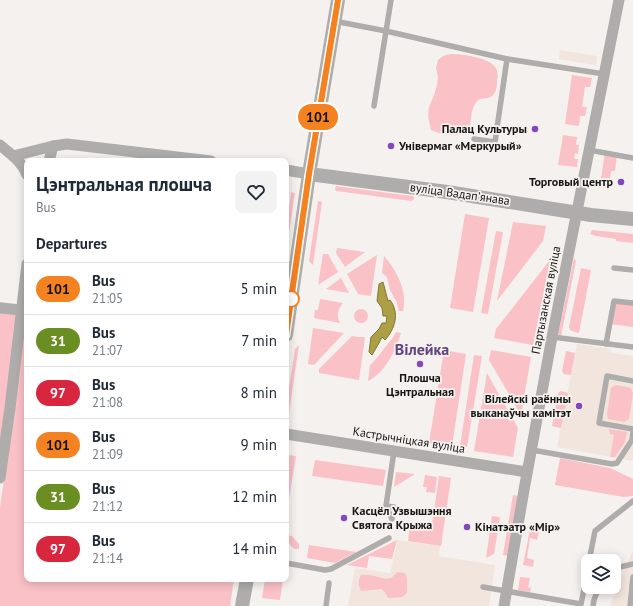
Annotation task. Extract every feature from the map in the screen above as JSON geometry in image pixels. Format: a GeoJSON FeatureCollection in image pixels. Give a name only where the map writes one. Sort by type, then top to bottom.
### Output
{"type":"FeatureCollection","features":[{"type":"Feature","properties":{"kind":"street"},"geometry":{"type":"LineString","coordinates":[[289,314],[309,174],[338,0]]}},
{"type":"Feature","properties":{"kind":"street","name":"Партызанская вуліца"},"geometry":{"type":"LineString","coordinates":[[504,606],[552,337],[619,0]]}},
{"type":"Feature","properties":{"kind":"street"},"geometry":{"type":"LineString","coordinates":[[13,156],[67,144],[186,158]]}},
{"type":"Feature","properties":{"kind":"street"},"geometry":{"type":"LineString","coordinates":[[1,146],[24,168]]}},
{"type":"Feature","properties":{"kind":"street"},"geometry":{"type":"LineString","coordinates":[[49,158],[53,146]]}},
{"type":"Feature","properties":{"kind":"street","name":"вуліца Вадапʼянава"},"geometry":{"type":"LineString","coordinates":[[289,171],[633,219]]}},
{"type":"Feature","properties":{"kind":"street"},"geometry":{"type":"LineString","coordinates":[[0,478],[24,287]]}},
{"type":"Feature","properties":{"kind":"street"},"geometry":{"type":"LineString","coordinates":[[0,308],[21,310]]}},
{"type":"Feature","properties":{"kind":"street","name":"Кастрычніцкая вуліца"},"geometry":{"type":"LineString","coordinates":[[289,434],[527,472]]}},
{"type":"Feature","properties":{"kind":"street"},"geometry":{"type":"LineString","coordinates":[[242,606],[246,582]]}},
{"type":"Feature","properties":{"kind":"lane"},"geometry":{"type":"LineString","coordinates":[[374,106],[391,0]]}},
{"type":"Feature","properties":{"kind":"lane"},"geometry":{"type":"LineString","coordinates":[[334,21],[386,31],[507,59],[604,74]]}},
{"type":"Feature","properties":{"kind":"lane"},"geometry":{"type":"LineString","coordinates":[[474,139],[494,142],[507,59]]}},
{"type":"Feature","properties":{"kind":"lane"},"geometry":{"type":"LineString","coordinates":[[590,150],[633,158]]}},
{"type":"Feature","properties":{"kind":"lane"},"geometry":{"type":"LineString","coordinates":[[614,268],[633,270]]}},
{"type":"Feature","properties":{"kind":"lane"},"geometry":{"type":"LineString","coordinates":[[606,344],[614,301],[633,303]]}},
{"type":"Feature","properties":{"kind":"lane"},"geometry":{"type":"LineString","coordinates":[[552,337],[633,347]]}},
{"type":"Feature","properties":{"kind":"lane"},"geometry":{"type":"LineString","coordinates":[[633,381],[607,376],[598,423],[633,429]]}},
{"type":"Feature","properties":{"kind":"lane"},"geometry":{"type":"LineString","coordinates":[[532,450],[612,464],[617,463],[632,440],[633,432]]}},
{"type":"Feature","properties":{"kind":"lane"},"geometry":{"type":"LineString","coordinates":[[392,519],[386,506],[394,451]]}},
{"type":"Feature","properties":{"kind":"lane"},"geometry":{"type":"LineString","coordinates":[[591,554],[595,531],[633,501]]}},
{"type":"Feature","properties":{"kind":"lane"},"geometry":{"type":"LineString","coordinates":[[386,506],[394,507]]}},
{"type":"Feature","properties":{"kind":"lane"},"geometry":{"type":"LineString","coordinates":[[289,564],[325,570],[331,569],[389,538]]}},
{"type":"Feature","properties":{"kind":"lane"},"geometry":{"type":"LineString","coordinates":[[621,567],[633,564]]}},
{"type":"Feature","properties":{"kind":"lane"},"geometry":{"type":"LineString","coordinates":[[630,606],[633,577]]}},
{"type":"Feature","properties":{"kind":"lane"},"geometry":{"type":"LineString","coordinates":[[326,606],[329,583]]}},
{"type":"Feature","properties":{"kind":"lane"},"geometry":{"type":"LineString","coordinates":[[483,587],[581,604],[583,594]]}},
{"type":"Feature","properties":{"kind":"lane"},"geometry":{"type":"LineString","coordinates":[[593,606],[596,594]]}},
{"type":"Feature","properties":{"kind":"shaded area"},"geometry":{"type":"Polygon","coordinates":[[[560,50],[597,56],[596,65],[559,59],[560,50]]]}},
{"type":"Feature","properties":{"kind":"shaded area"},"geometry":{"type":"Polygon","coordinates":[[[450,54],[468,56],[488,61],[496,68],[498,76],[494,93],[489,98],[477,101],[471,116],[470,128],[465,133],[460,135],[447,135],[431,130],[428,116],[429,107],[437,85],[438,77],[436,68],[438,60],[443,56],[450,54]]]}},
{"type":"Feature","properties":{"kind":"shaded area"},"geometry":{"type":"Polygon","coordinates":[[[572,75],[592,78],[590,87],[585,87],[582,107],[587,107],[585,116],[580,116],[579,126],[565,124],[572,75]]]}},
{"type":"Feature","properties":{"kind":"shaded area"},"geometry":{"type":"Polygon","coordinates":[[[563,135],[577,137],[576,145],[579,145],[578,154],[575,153],[574,159],[578,159],[577,167],[558,165],[563,135]]]}},
{"type":"Feature","properties":{"kind":"shaded area"},"geometry":{"type":"Polygon","coordinates":[[[605,153],[617,155],[615,171],[611,171],[610,179],[601,178],[605,153]]]}},
{"type":"Feature","properties":{"kind":"shaded area"},"geometry":{"type":"Polygon","coordinates":[[[336,186],[412,196],[414,199],[412,201],[336,191],[336,186]]]}},
{"type":"Feature","properties":{"kind":"shaded area"},"geometry":{"type":"Polygon","coordinates":[[[291,192],[295,193],[289,233],[289,206],[291,192]]]}},
{"type":"Feature","properties":{"kind":"shaded area"},"geometry":{"type":"Polygon","coordinates":[[[318,201],[322,202],[313,265],[309,261],[318,201]]]}},
{"type":"Feature","properties":{"kind":"shaded area"},"geometry":{"type":"Polygon","coordinates":[[[465,214],[489,218],[473,312],[450,308],[465,214]]]}},
{"type":"Feature","properties":{"kind":"shaded area"},"geometry":{"type":"Polygon","coordinates":[[[513,222],[546,226],[543,241],[497,301],[513,222]]]}},
{"type":"Feature","properties":{"kind":"shaded area"},"geometry":{"type":"Polygon","coordinates":[[[592,230],[633,234],[633,243],[596,236],[590,234],[592,230]]]}},
{"type":"Feature","properties":{"kind":"shaded area"},"geometry":{"type":"Polygon","coordinates":[[[496,231],[503,232],[488,314],[481,313],[496,231]]]}},
{"type":"Feature","properties":{"kind":"shaded area"},"geometry":{"type":"Polygon","coordinates":[[[337,248],[365,252],[345,267],[336,253],[337,248]]]}},
{"type":"Feature","properties":{"kind":"shaded area"},"geometry":{"type":"Polygon","coordinates":[[[323,254],[328,254],[338,272],[318,285],[323,254]]]}},
{"type":"Feature","properties":{"kind":"shaded area"},"geometry":{"type":"Polygon","coordinates":[[[377,255],[371,296],[358,294],[347,274],[377,255]]]}},
{"type":"Feature","properties":{"kind":"shaded area"},"geometry":{"type":"Polygon","coordinates":[[[384,256],[400,281],[404,298],[403,311],[399,311],[397,303],[390,290],[387,277],[382,273],[384,256]]]}},
{"type":"Feature","properties":{"kind":"shaded area"},"geometry":{"type":"Polygon","coordinates":[[[574,258],[576,261],[561,336],[558,335],[574,258]]]}},
{"type":"Feature","properties":{"kind":"shaded area"},"geometry":{"type":"Polygon","coordinates":[[[550,260],[533,345],[494,338],[496,329],[550,260]]]}},
{"type":"Feature","properties":{"kind":"shaded area"},"geometry":{"type":"Polygon","coordinates":[[[581,268],[591,270],[579,333],[570,330],[569,327],[581,268]]]}},
{"type":"Feature","properties":{"kind":"shaded area"},"geometry":{"type":"Polygon","coordinates":[[[341,278],[349,293],[326,289],[341,278]]]}},
{"type":"Feature","properties":{"kind":"shaded area"},"geometry":{"type":"Polygon","coordinates":[[[383,282],[388,301],[390,300],[395,310],[395,321],[394,326],[388,336],[385,340],[382,337],[372,355],[369,352],[371,337],[379,329],[382,323],[386,323],[387,316],[383,316],[382,308],[377,301],[379,284],[383,282]]]}},
{"type":"Feature","properties":{"kind":"shaded area"},"geometry":{"type":"Polygon","coordinates":[[[320,299],[343,303],[338,312],[340,323],[314,318],[315,310],[318,310],[320,299]]]}},
{"type":"Feature","properties":{"kind":"shaded area"},"geometry":{"type":"Polygon","coordinates":[[[614,301],[633,303],[633,327],[610,324],[614,301]]]}},
{"type":"Feature","properties":{"kind":"shaded area"},"geometry":{"type":"Polygon","coordinates":[[[0,302],[24,306],[24,582],[234,582],[230,606],[0,606],[0,507],[6,467],[0,466],[0,302]]]}},
{"type":"Feature","properties":{"kind":"shaded area"},"geometry":{"type":"Polygon","coordinates":[[[358,309],[364,309],[368,313],[368,319],[364,323],[358,323],[354,319],[354,313],[358,309]]]}},
{"type":"Feature","properties":{"kind":"shaded area"},"geometry":{"type":"Polygon","coordinates":[[[313,328],[344,333],[314,365],[308,364],[313,328]]]}},
{"type":"Feature","properties":{"kind":"shaded area"},"geometry":{"type":"Polygon","coordinates":[[[396,332],[401,333],[389,360],[374,378],[368,381],[370,365],[396,332]]]}},
{"type":"Feature","properties":{"kind":"shaded area"},"geometry":{"type":"Polygon","coordinates":[[[352,336],[365,337],[359,380],[319,373],[319,369],[352,336]]]}},
{"type":"Feature","properties":{"kind":"shaded area"},"geometry":{"type":"Polygon","coordinates":[[[577,344],[611,349],[611,353],[633,356],[633,461],[557,447],[577,344]]]}},
{"type":"Feature","properties":{"kind":"shaded area"},"geometry":{"type":"Polygon","coordinates":[[[299,345],[289,413],[289,387],[295,349],[299,345]]]}},
{"type":"Feature","properties":{"kind":"shaded area"},"geometry":{"type":"Polygon","coordinates":[[[444,350],[466,354],[452,446],[429,443],[444,350]]]}},
{"type":"Feature","properties":{"kind":"shaded area"},"geometry":{"type":"Polygon","coordinates":[[[491,350],[531,357],[521,415],[489,360],[491,350]]]}},
{"type":"Feature","properties":{"kind":"shaded area"},"geometry":{"type":"Polygon","coordinates":[[[566,351],[575,353],[571,375],[564,374],[562,371],[566,351]]]}},
{"type":"Feature","properties":{"kind":"shaded area"},"geometry":{"type":"Polygon","coordinates":[[[474,355],[482,356],[467,447],[460,446],[474,355]]]}},
{"type":"Feature","properties":{"kind":"shaded area"},"geometry":{"type":"Polygon","coordinates":[[[487,373],[518,428],[513,457],[474,451],[487,373]]]}},
{"type":"Feature","properties":{"kind":"shaded area"},"geometry":{"type":"Polygon","coordinates":[[[616,385],[631,388],[633,394],[629,419],[624,422],[608,419],[607,414],[611,388],[616,385]]]}},
{"type":"Feature","properties":{"kind":"shaded area"},"geometry":{"type":"Polygon","coordinates":[[[561,391],[568,393],[561,428],[552,426],[558,394],[561,391]]]}},
{"type":"Feature","properties":{"kind":"shaded area"},"geometry":{"type":"Polygon","coordinates":[[[609,429],[627,432],[625,442],[615,457],[610,457],[614,435],[610,434],[609,429]]]}},
{"type":"Feature","properties":{"kind":"shaded area"},"geometry":{"type":"Polygon","coordinates":[[[289,455],[296,456],[289,499],[289,455]]]}},
{"type":"Feature","properties":{"kind":"shaded area"},"geometry":{"type":"Polygon","coordinates":[[[560,458],[610,468],[633,479],[633,496],[624,497],[555,485],[560,458]]]}},
{"type":"Feature","properties":{"kind":"shaded area"},"geometry":{"type":"Polygon","coordinates":[[[315,460],[386,470],[383,486],[312,476],[315,460]]]}},
{"type":"Feature","properties":{"kind":"shaded area"},"geometry":{"type":"Polygon","coordinates":[[[396,472],[415,474],[394,487],[396,472]]]}},
{"type":"Feature","properties":{"kind":"shaded area"},"geometry":{"type":"Polygon","coordinates":[[[425,475],[437,477],[435,493],[426,492],[427,487],[423,487],[425,475]]]}},
{"type":"Feature","properties":{"kind":"shaded area"},"geometry":{"type":"Polygon","coordinates":[[[439,476],[451,478],[441,546],[408,541],[410,523],[432,525],[439,476]]]}},
{"type":"Feature","properties":{"kind":"shaded area"},"geometry":{"type":"Polygon","coordinates":[[[513,495],[518,496],[508,556],[503,555],[513,495]]]}},
{"type":"Feature","properties":{"kind":"shaded area"},"geometry":{"type":"Polygon","coordinates":[[[492,516],[500,517],[494,554],[486,558],[492,516]]]}},
{"type":"Feature","properties":{"kind":"shaded area"},"geometry":{"type":"Polygon","coordinates":[[[530,529],[539,531],[537,540],[530,538],[527,558],[534,560],[533,567],[523,565],[530,529]]]}},
{"type":"Feature","properties":{"kind":"shaded area"},"geometry":{"type":"Polygon","coordinates":[[[289,535],[292,536],[299,544],[299,549],[294,549],[289,543],[289,535]]]}},
{"type":"Feature","properties":{"kind":"shaded area"},"geometry":{"type":"Polygon","coordinates":[[[397,540],[392,559],[369,556],[367,568],[347,565],[397,540]]]}},
{"type":"Feature","properties":{"kind":"shaded area"},"geometry":{"type":"Polygon","coordinates":[[[398,540],[440,546],[439,556],[495,565],[489,606],[348,606],[355,568],[390,573],[398,540]]]}},
{"type":"Feature","properties":{"kind":"shaded area"},"geometry":{"type":"Polygon","coordinates":[[[309,545],[356,552],[335,563],[307,558],[309,545]]]}},
{"type":"Feature","properties":{"kind":"shaded area"},"geometry":{"type":"Polygon","coordinates":[[[633,550],[633,606],[610,606],[615,594],[621,594],[621,579],[633,550]]]}},
{"type":"Feature","properties":{"kind":"shaded area"},"geometry":{"type":"Polygon","coordinates":[[[398,572],[405,573],[407,579],[407,593],[402,597],[388,598],[385,592],[381,589],[361,591],[359,587],[359,579],[361,575],[370,575],[386,579],[391,578],[398,572]]]}},
{"type":"Feature","properties":{"kind":"shaded area"},"geometry":{"type":"Polygon","coordinates":[[[520,577],[530,578],[528,587],[531,588],[530,592],[518,590],[520,577]]]}},
{"type":"Feature","properties":{"kind":"shaded area"},"geometry":{"type":"Polygon","coordinates":[[[265,582],[283,582],[280,600],[262,598],[265,582]]]}},
{"type":"Feature","properties":{"kind":"bus line","name":"101"},"geometry":{"type":"LineString","coordinates":[[289,314],[309,174],[338,0]]}},
{"type":"Feature","properties":{"kind":"place","name":"Палац Культуры"},"geometry":{"type":"Point","coordinates":[535,129]}},
{"type":"Feature","properties":{"kind":"place","name":"Універмаг «Меркурый»"},"geometry":{"type":"Point","coordinates":[391,146]}},
{"type":"Feature","properties":{"kind":"place","name":"Торговый центр"},"geometry":{"type":"Point","coordinates":[621,182]}},
{"type":"Feature","properties":{"kind":"place","name":"Плошча Цэнтральная"},"geometry":{"type":"Point","coordinates":[420,364]}},
{"type":"Feature","properties":{"kind":"place","name":"Вілейскі раённы выканаўчы камітэт"},"geometry":{"type":"Point","coordinates":[579,406]}},
{"type":"Feature","properties":{"kind":"place","name":"Касцёл Узвышэння Святога Крыжа"},"geometry":{"type":"Point","coordinates":[344,518]}},
{"type":"Feature","properties":{"kind":"place","name":"Кінатэатр «Мір»"},"geometry":{"type":"Point","coordinates":[467,527]}},
{"type":"Feature","properties":{"kind":"district","name":"Вілейка"},"geometry":{"type":"Point","coordinates":[422,349]}}]}
